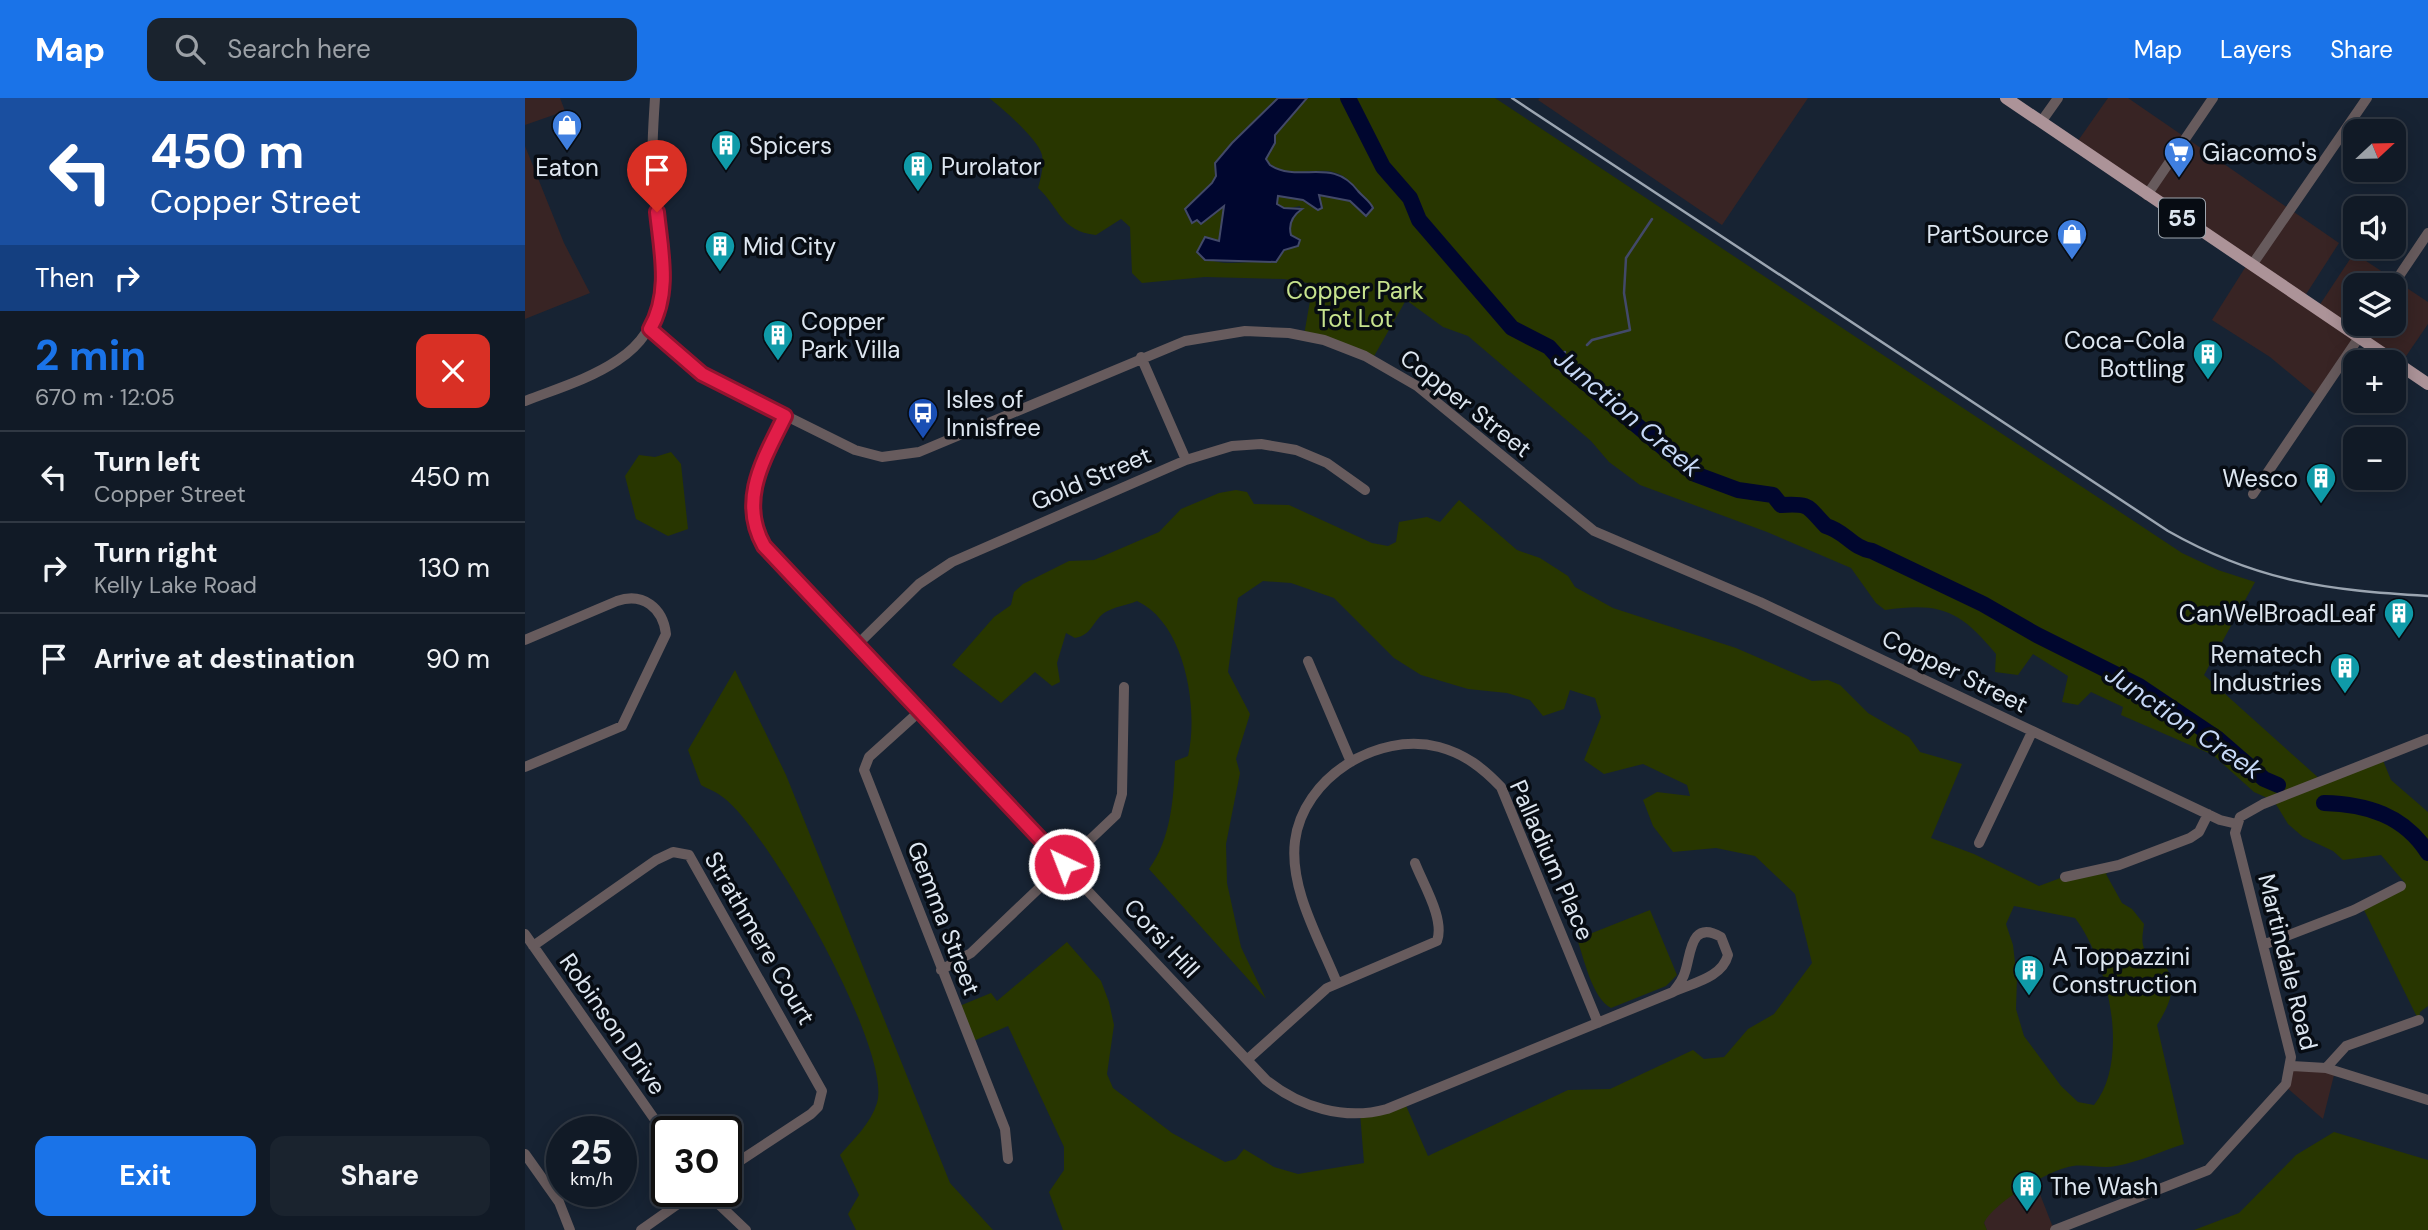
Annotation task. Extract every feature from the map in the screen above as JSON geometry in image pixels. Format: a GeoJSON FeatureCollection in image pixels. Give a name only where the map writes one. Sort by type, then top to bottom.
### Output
{"type":"FeatureCollection","features":[{"type":"Feature","properties":{"kind":"main road","name":"55"},"geometry":{"type":"LineString","coordinates":[[2006,98],[2428,384]]}},
{"type":"Feature","properties":{"kind":"street"},"geometry":{"type":"LineString","coordinates":[[525,401],[600,371],[620,359],[650,329],[658,310],[663,281],[654,187],[655,98]]}},
{"type":"Feature","properties":{"kind":"street"},"geometry":{"type":"LineString","coordinates":[[2041,122],[2058,98]]}},
{"type":"Feature","properties":{"kind":"street"},"geometry":{"type":"LineString","coordinates":[[2147,195],[2213,98]]}},
{"type":"Feature","properties":{"kind":"street"},"geometry":{"type":"LineString","coordinates":[[2252,265],[2367,98]]}},
{"type":"Feature","properties":{"kind":"street"},"geometry":{"type":"LineString","coordinates":[[2401,273],[2428,233]]}},
{"type":"Feature","properties":{"kind":"street","name":"Copper Street"},"geometry":{"type":"LineString","coordinates":[[650,329],[702,374],[862,453],[882,457],[909,455],[1141,356],[1205,336],[1245,331],[1290,333],[1345,347],[1383,365],[1417,386],[1594,531],[1760,602],[2032,732],[2209,814],[2237,824]]}},
{"type":"Feature","properties":{"kind":"street"},"geometry":{"type":"LineString","coordinates":[[2252,494],[2361,336]]}},
{"type":"Feature","properties":{"kind":"street"},"geometry":{"type":"LineString","coordinates":[[1141,356],[1186,460]]}},
{"type":"Feature","properties":{"kind":"street","name":"Corsi Hill"},"geometry":{"type":"LineString","coordinates":[[785,416],[754,488],[752,508],[757,531],[775,559],[1274,1086],[1301,1102],[1335,1112],[1369,1113],[1398,1105],[1673,992],[1721,969],[1728,949],[1721,937],[1708,933],[1696,937],[1690,946],[1684,976],[1673,992]]}},
{"type":"Feature","properties":{"kind":"street","name":"Gold Street"},"geometry":{"type":"LineString","coordinates":[[857,645],[919,584],[952,562],[1186,460],[1231,446],[1261,444],[1283,447],[1317,458],[1365,490]]}},
{"type":"Feature","properties":{"kind":"street"},"geometry":{"type":"LineString","coordinates":[[525,640],[617,601],[634,598],[652,605],[663,620],[666,634],[622,726],[525,768]]}},
{"type":"Feature","properties":{"kind":"street"},"geometry":{"type":"LineString","coordinates":[[1308,661],[1351,762]]}},
{"type":"Feature","properties":{"kind":"street"},"geometry":{"type":"LineString","coordinates":[[941,970],[971,953],[1118,811],[1124,687]]}},
{"type":"Feature","properties":{"kind":"street","name":"Gemma Street"},"geometry":{"type":"LineString","coordinates":[[919,711],[869,758],[864,770],[1005,1129],[1008,1158]]}},
{"type":"Feature","properties":{"kind":"street"},"geometry":{"type":"LineString","coordinates":[[1979,843],[2032,732]]}},
{"type":"Feature","properties":{"kind":"street"},"geometry":{"type":"LineString","coordinates":[[2237,824],[2243,814],[2253,808],[2428,738]]}},
{"type":"Feature","properties":{"kind":"street","name":"Palladium Place"},"geometry":{"type":"LineString","coordinates":[[1337,983],[1298,882],[1294,855],[1298,825],[1307,804],[1325,781],[1351,762],[1394,747],[1415,744],[1437,747],[1464,756],[1501,787],[1598,1023]]}},
{"type":"Feature","properties":{"kind":"street"},"geometry":{"type":"LineString","coordinates":[[2065,877],[2119,865],[2190,838],[2199,832],[2209,814]]}},
{"type":"Feature","properties":{"kind":"street","name":"Martindale Road"},"geometry":{"type":"LineString","coordinates":[[2055,1230],[2208,1170],[2280,1092],[2292,1066],[2235,833],[2237,824]]}},
{"type":"Feature","properties":{"kind":"street","name":"Strathmere Court"},"geometry":{"type":"LineString","coordinates":[[533,946],[656,860],[673,852],[689,855],[822,1091],[818,1107],[811,1114],[742,1159]]}},
{"type":"Feature","properties":{"kind":"street"},"geometry":{"type":"LineString","coordinates":[[1248,1059],[1307,1003],[1337,983],[1437,941],[1437,920],[1415,863]]}},
{"type":"Feature","properties":{"kind":"street"},"geometry":{"type":"LineString","coordinates":[[2263,945],[2354,910],[2401,886]]}},
{"type":"Feature","properties":{"kind":"street","name":"Robinson Drive"},"geometry":{"type":"LineString","coordinates":[[525,934],[652,1116]]}},
{"type":"Feature","properties":{"kind":"street"},"geometry":{"type":"LineString","coordinates":[[2326,1068],[2346,1046],[2419,1020]]}},
{"type":"Feature","properties":{"kind":"street"},"geometry":{"type":"LineString","coordinates":[[2292,1066],[2326,1068],[2428,1100]]}},
{"type":"Feature","properties":{"kind":"street"},"geometry":{"type":"LineString","coordinates":[[525,1154],[559,1202],[570,1230]]}},
{"type":"Feature","properties":{"kind":"street"},"geometry":{"type":"LineString","coordinates":[[641,1230],[674,1207]]}},
{"type":"Feature","properties":{"kind":"street"},"geometry":{"type":"LineString","coordinates":[[722,1207],[746,1230]]}},
{"type":"Feature","properties":{"kind":"shaded area"},"geometry":{"type":"Polygon","coordinates":[[[525,98],[560,98],[565,111],[525,125],[525,98]]]}},
{"type":"Feature","properties":{"kind":"shaded area"},"geometry":{"type":"Polygon","coordinates":[[[1808,98],[1722,225],[1538,100],[1808,98]]]}},
{"type":"Feature","properties":{"kind":"shaded area"},"geometry":{"type":"Polygon","coordinates":[[[2108,98],[2128,98],[2339,243],[2303,299],[2317,309],[2350,259],[2363,259],[2384,273],[2343,273],[2343,336],[2406,336],[2406,287],[2428,302],[2428,324],[2406,356],[2406,350],[2377,350],[2358,338],[2350,350],[2343,350],[2343,360],[2318,397],[2270,357],[2212,320],[2248,263],[2075,145],[2108,98]]]}},
{"type":"Feature","properties":{"kind":"shaded area"},"geometry":{"type":"Polygon","coordinates":[[[525,146],[564,243],[590,293],[525,319],[525,146]]]}},
{"type":"Feature","properties":{"kind":"shaded area"},"geometry":{"type":"Polygon","coordinates":[[[2293,1067],[2335,1071],[2323,1119],[2286,1087],[2293,1067]]]}},
{"type":"Feature","properties":{"kind":"shaded area"},"geometry":{"type":"Polygon","coordinates":[[[2036,1184],[2054,1230],[1987,1230],[1984,1223],[1988,1213],[2002,1200],[2036,1184]]]}},
{"type":"Feature","properties":{"kind":"green space","name":"Copper Park Tot Lot"},"geometry":{"type":"Polygon","coordinates":[[[989,98],[1278,98],[1232,143],[1212,183],[1185,212],[1192,223],[1197,220],[1205,222],[1224,205],[1219,241],[1209,239],[1197,252],[1214,261],[1234,263],[1276,262],[1281,257],[1292,219],[1301,209],[1300,206],[1284,209],[1277,204],[1278,196],[1303,200],[1313,207],[1319,195],[1350,201],[1366,216],[1370,203],[1339,174],[1280,170],[1266,159],[1275,143],[1275,135],[1307,98],[1495,98],[2182,553],[2218,570],[2255,582],[2204,675],[2322,781],[2382,758],[2391,780],[2428,812],[2428,1006],[2420,1012],[2419,1021],[2362,906],[2405,883],[2381,855],[2343,860],[2333,851],[2303,837],[2288,824],[2274,801],[2254,792],[2213,755],[2121,715],[2123,707],[2091,692],[2078,705],[2062,702],[2068,676],[2033,654],[2018,675],[1995,672],[1996,654],[1971,627],[1948,612],[1920,607],[1885,610],[1876,603],[1851,568],[1767,532],[1640,485],[1609,462],[1591,441],[1468,336],[1443,327],[1406,300],[1373,358],[1304,335],[1313,284],[1284,279],[1205,277],[1142,283],[1132,273],[1130,227],[1121,219],[1096,235],[1084,233],[1068,224],[1038,188],[1043,163],[1042,155],[1034,141],[989,98]]]}},
{"type":"Feature","properties":{"kind":"green space"},"geometry":{"type":"Polygon","coordinates":[[[671,452],[681,464],[688,529],[668,536],[636,519],[625,476],[639,455],[655,457],[671,452]]]}},
{"type":"Feature","properties":{"kind":"green space"},"geometry":{"type":"Polygon","coordinates":[[[1236,490],[1247,492],[1254,504],[1289,505],[1372,543],[1388,546],[1396,542],[1399,522],[1427,517],[1440,522],[1459,500],[1517,550],[1540,558],[1568,576],[1575,587],[1613,608],[1736,648],[1812,681],[1828,680],[1840,685],[1868,713],[1909,737],[1920,752],[1962,764],[1931,838],[1974,854],[2039,886],[2071,874],[2119,864],[2106,874],[2122,903],[2132,909],[2144,924],[2144,948],[2160,960],[2172,984],[2169,1001],[2157,1025],[2184,1144],[2125,1164],[2111,1167],[2073,1166],[2051,1173],[1998,1206],[1984,1223],[1987,1230],[1063,1230],[1049,1192],[1064,1170],[1064,1147],[1008,1026],[971,1042],[957,1007],[991,993],[997,1001],[1067,942],[1101,981],[1109,1002],[1114,1025],[1107,1074],[1113,1088],[1172,1133],[1225,1162],[1236,1159],[1244,1149],[1274,1167],[1298,1174],[1364,1163],[1360,1113],[1404,1101],[1428,1156],[1568,1090],[1610,1089],[1693,1050],[1704,1059],[1724,1057],[1748,1029],[1774,1014],[1812,963],[1795,894],[1755,856],[1716,848],[1673,852],[1653,826],[1643,800],[1657,792],[1690,796],[1687,785],[1643,764],[1604,774],[1584,760],[1601,717],[1595,698],[1570,690],[1564,709],[1543,716],[1530,700],[1507,693],[1468,689],[1421,675],[1394,658],[1334,598],[1291,583],[1263,581],[1238,598],[1228,672],[1250,714],[1236,759],[1240,773],[1226,844],[1227,883],[1241,947],[1266,999],[1149,869],[1167,831],[1175,761],[1188,756],[1191,737],[1185,669],[1167,628],[1153,612],[1137,601],[1104,613],[1081,636],[1075,638],[1066,633],[1057,663],[1060,682],[1052,686],[1035,672],[1001,703],[952,665],[994,617],[1011,605],[1014,592],[1023,584],[1069,561],[1094,560],[1159,532],[1181,509],[1219,493],[1236,490]],[[2014,906],[2006,924],[2013,945],[2017,979],[2016,1009],[2024,1036],[2061,1086],[2078,1102],[2094,1105],[2105,1086],[2111,1062],[2111,1010],[2097,959],[2075,918],[2014,906]]]}},
{"type":"Feature","properties":{"kind":"green space"},"geometry":{"type":"Polygon","coordinates":[[[735,670],[786,775],[950,1183],[993,1230],[856,1230],[848,1214],[859,1195],[840,1155],[866,1124],[877,1103],[877,1076],[866,1038],[847,992],[796,895],[744,818],[721,796],[701,785],[688,750],[735,670]]]}},
{"type":"Feature","properties":{"kind":"green space"},"geometry":{"type":"Polygon","coordinates":[[[1650,910],[1677,975],[1666,986],[1611,1008],[1604,1003],[1594,987],[1577,939],[1650,910]]]}},
{"type":"Feature","properties":{"kind":"green space"},"geometry":{"type":"Polygon","coordinates":[[[2334,1132],[2428,1160],[2428,1230],[2194,1230],[2239,1213],[2296,1155],[2334,1132]]]}},
{"type":"Feature","properties":{"kind":"water"},"geometry":{"type":"Polygon","coordinates":[[[1278,98],[1307,98],[1275,135],[1275,143],[1266,159],[1270,165],[1293,172],[1327,172],[1337,175],[1348,181],[1373,208],[1366,216],[1350,201],[1319,195],[1322,208],[1318,210],[1303,200],[1278,196],[1277,204],[1284,208],[1302,209],[1293,217],[1290,227],[1291,235],[1300,240],[1298,246],[1284,250],[1276,262],[1205,260],[1197,252],[1205,237],[1219,241],[1224,206],[1201,224],[1197,220],[1192,223],[1185,209],[1212,183],[1216,176],[1215,163],[1278,98]]]}},
{"type":"Feature","properties":{"kind":"waterway","name":"Junction Creek"},"geometry":{"type":"LineString","coordinates":[[1348,98],[1383,167],[1410,198],[1419,220],[1512,328],[1549,347],[1567,367],[1695,474],[1738,490],[1773,495],[1781,505],[1798,505],[1812,510],[1826,526],[1859,547],[1983,604],[2037,635],[2139,686],[2218,739],[2264,779],[2278,785]]}},
{"type":"Feature","properties":{"kind":"waterway"},"geometry":{"type":"LineString","coordinates":[[1587,345],[1592,340],[1630,330],[1624,293],[1626,258],[1652,219]]}},
{"type":"Feature","properties":{"kind":"waterway"},"geometry":{"type":"LineString","coordinates":[[1557,354],[1565,352]]}},
{"type":"Feature","properties":{"kind":"waterway","name":"Junction Creek"},"geometry":{"type":"LineString","coordinates":[[2324,803],[2355,806],[2383,814],[2408,829],[2428,853]]}},
{"type":"Feature","properties":{"kind":"railway"},"geometry":{"type":"LineString","coordinates":[[1512,98],[2168,531],[2232,562],[2294,580],[2357,590],[2428,596]]}},
{"type":"Feature","properties":{"kind":"place","name":"Eaton"},"geometry":{"type":"Point","coordinates":[567,152]}},
{"type":"Feature","properties":{"kind":"place","name":"Spicers"},"geometry":{"type":"Point","coordinates":[726,172]}},
{"type":"Feature","properties":{"kind":"place","name":"Giacomo's"},"geometry":{"type":"Point","coordinates":[2179,179]}},
{"type":"Feature","properties":{"kind":"place","name":"Purolator"},"geometry":{"type":"Point","coordinates":[918,193]}},
{"type":"Feature","properties":{"kind":"place","name":"PartSource"},"geometry":{"type":"Point","coordinates":[2072,261]}},
{"type":"Feature","properties":{"kind":"place","name":"Mid City"},"geometry":{"type":"Point","coordinates":[720,273]}},
{"type":"Feature","properties":{"kind":"place","name":"Copper Park Villa"},"geometry":{"type":"Point","coordinates":[778,362]}},
{"type":"Feature","properties":{"kind":"place","name":"Coca-Cola Bottling"},"geometry":{"type":"Point","coordinates":[2208,381]}},
{"type":"Feature","properties":{"kind":"place","name":"Isles of Innisfree"},"geometry":{"type":"Point","coordinates":[923,440]}},
{"type":"Feature","properties":{"kind":"place","name":"Wesco"},"geometry":{"type":"Point","coordinates":[2321,505]}},
{"type":"Feature","properties":{"kind":"place","name":"CanWelBroadLeaf"},"geometry":{"type":"Point","coordinates":[2399,640]}},
{"type":"Feature","properties":{"kind":"place","name":"Rematech Industries"},"geometry":{"type":"Point","coordinates":[2345,695]}},
{"type":"Feature","properties":{"kind":"place","name":"A Toppazzini Construction"},"geometry":{"type":"Point","coordinates":[2029,997]}},
{"type":"Feature","properties":{"kind":"place","name":"The Wash"},"geometry":{"type":"Point","coordinates":[2027,1213]}},
{"type":"Feature","properties":{"kind":"route"},"geometry":{"type":"LineString","coordinates":[[657,212],[663,281],[658,310],[650,329],[702,374],[785,416],[760,468],[754,488],[753,516],[764,546],[1064,864]]}}]}
